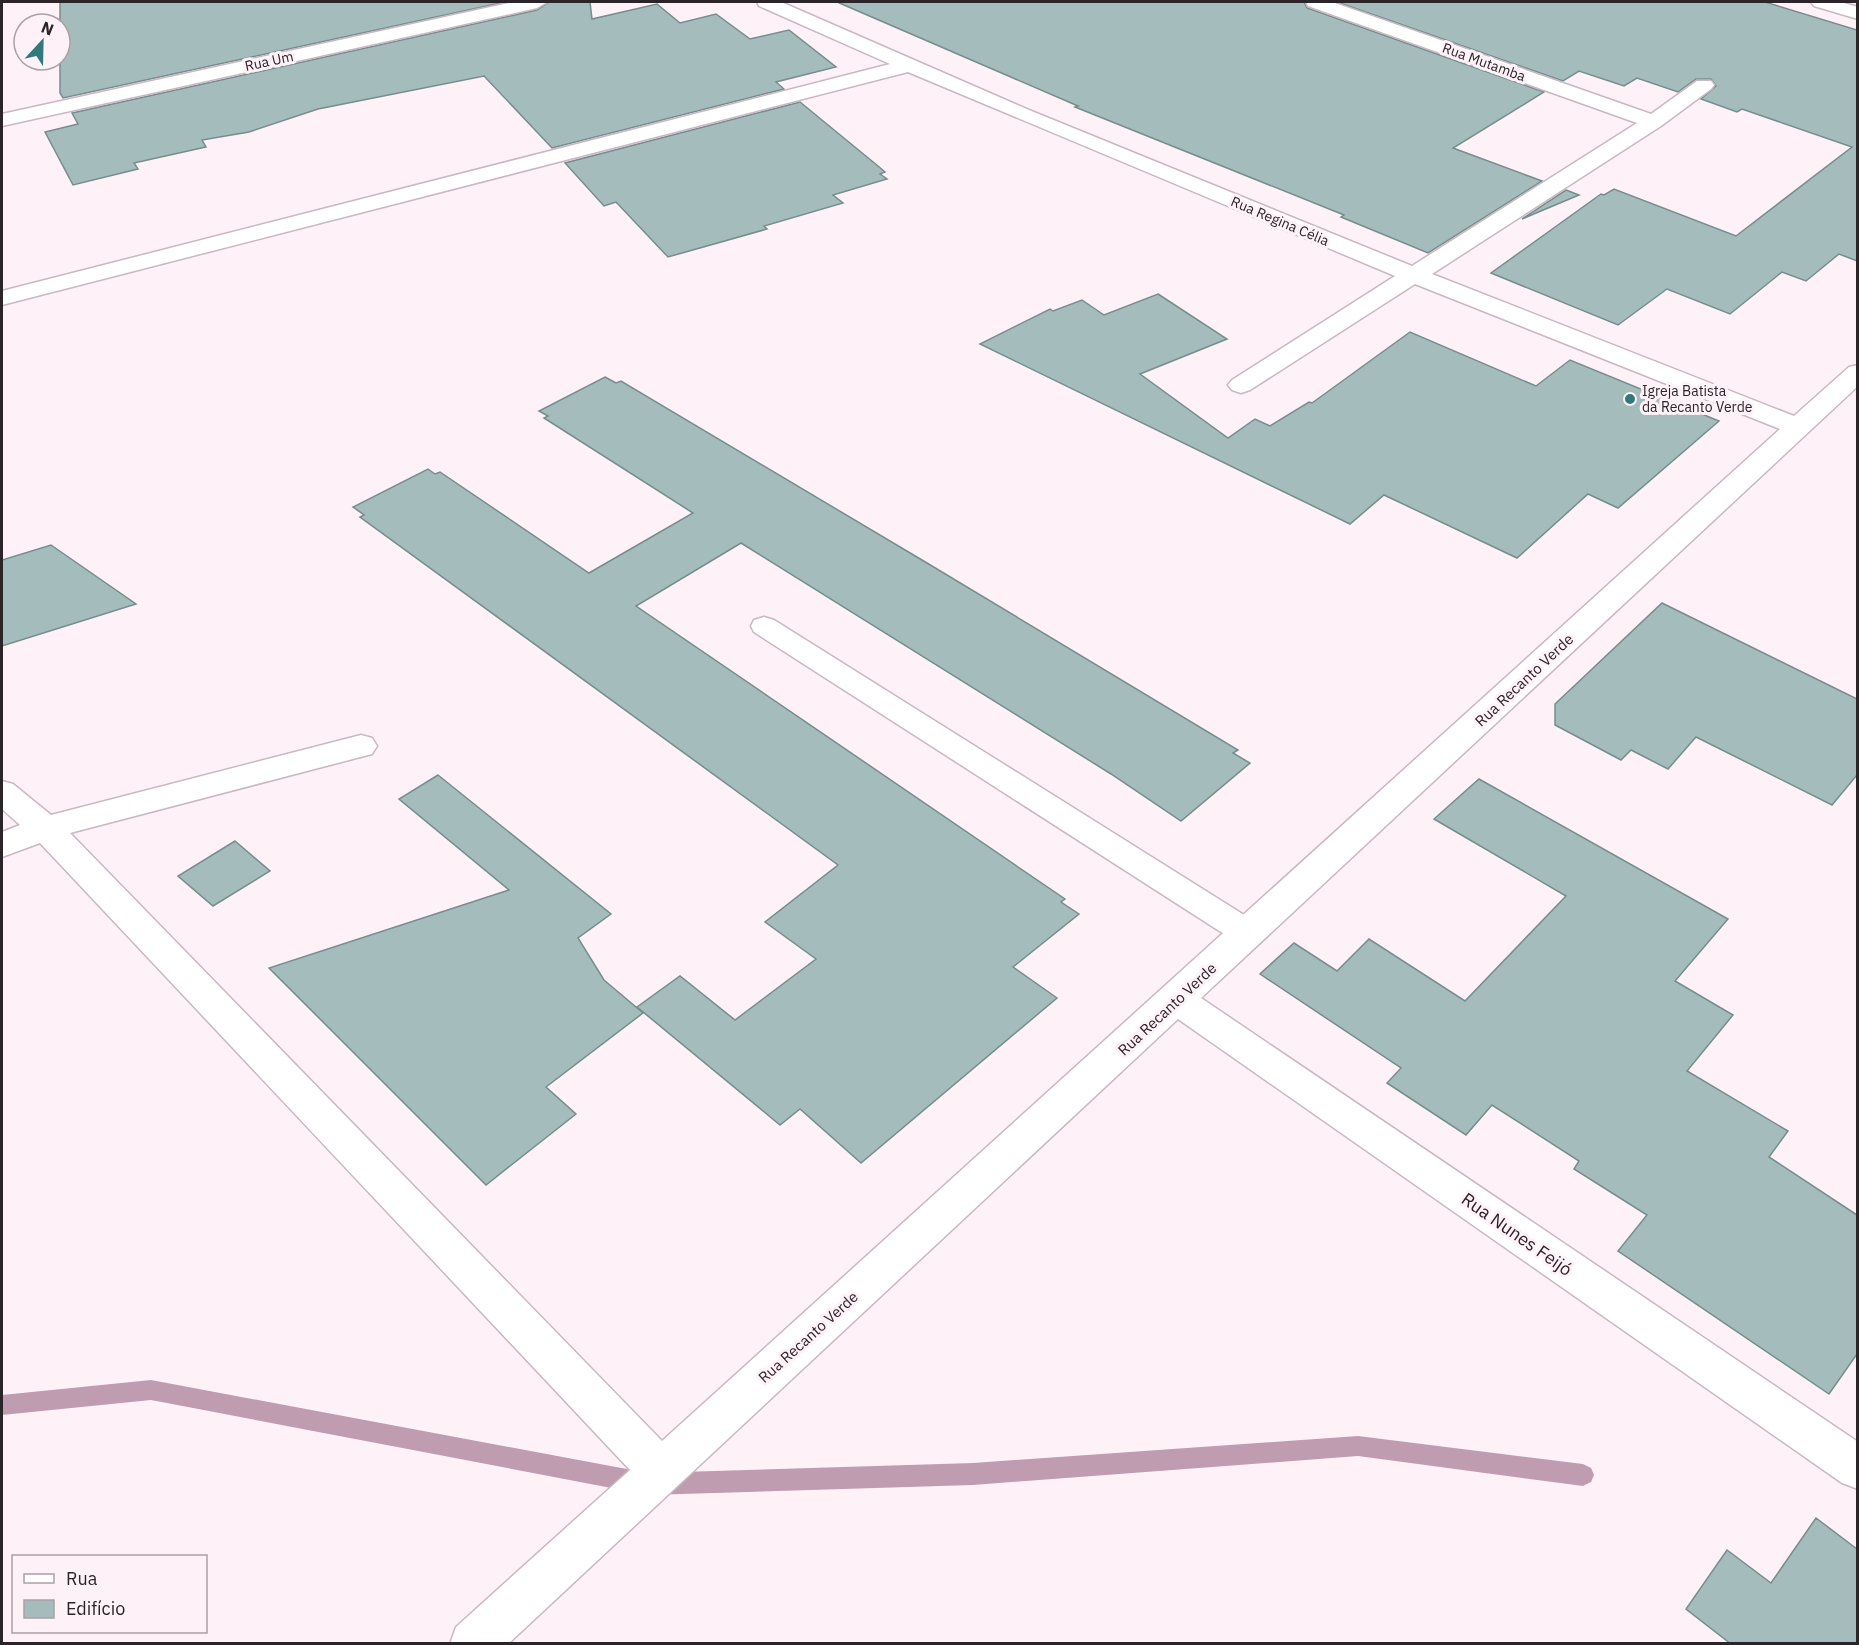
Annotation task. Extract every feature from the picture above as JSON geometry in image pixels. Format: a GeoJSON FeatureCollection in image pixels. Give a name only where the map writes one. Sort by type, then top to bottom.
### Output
{"type":"FeatureCollection","features":[{"type":"Feature","properties":{"kind":"street","name":"Rua Um"},"geometry":{"type":"LineString","coordinates":[[2,120],[537,2]]}},
{"type":"Feature","properties":{"kind":"street","name":"Rua Regina Célia"},"geometry":{"type":"LineString","coordinates":[[766,2],[908,66],[1411,276],[1799,427]]}},
{"type":"Feature","properties":{"kind":"street","name":"Rua Mutamba"},"geometry":{"type":"LineString","coordinates":[[1315,2],[1654,123]]}},
{"type":"Feature","properties":{"kind":"street"},"geometry":{"type":"LineString","coordinates":[[1821,2],[1857,13]]}},
{"type":"Feature","properties":{"kind":"street"},"geometry":{"type":"LineString","coordinates":[[2,298],[908,66]]}},
{"type":"Feature","properties":{"kind":"street"},"geometry":{"type":"LineString","coordinates":[[1241,385],[1654,123],[1704,85]]}},
{"type":"Feature","properties":{"kind":"street","name":"Rua Recanto Verde"},"geometry":{"type":"LineString","coordinates":[[473,1644],[1249,934],[1857,372]]}},
{"type":"Feature","properties":{"kind":"street"},"geometry":{"type":"LineString","coordinates":[[2,845],[45,828],[361,746]]}},
{"type":"Feature","properties":{"kind":"street"},"geometry":{"type":"LineString","coordinates":[[2,792],[45,828],[661,1471]]}},
{"type":"Feature","properties":{"kind":"street","name":"Rua Nunes Feijó"},"geometry":{"type":"LineString","coordinates":[[1177,1000],[1857,1468]]}},
{"type":"Feature","properties":{"kind":"lane"},"geometry":{"type":"LineString","coordinates":[[764,626],[1249,934]]}},
{"type":"Feature","properties":{"kind":"building"},"geometry":{"type":"Polygon","coordinates":[[[60,2],[505,2],[63,98],[60,93],[60,72],[72,72],[72,12],[60,12],[60,2]]]}},
{"type":"Feature","properties":{"kind":"building"},"geometry":{"type":"Polygon","coordinates":[[[549,2],[590,2],[592,19],[657,4],[680,23],[716,14],[750,39],[789,30],[836,67],[776,82],[784,89],[552,148],[484,76],[318,109],[249,132],[202,140],[206,147],[134,163],[138,169],[73,185],[45,132],[78,124],[72,113],[537,10],[549,2]]]}},
{"type":"Feature","properties":{"kind":"building"},"geometry":{"type":"Polygon","coordinates":[[[837,2],[1304,2],[1307,8],[1544,92],[1453,148],[1542,181],[1428,253],[1341,217],[1344,215],[1075,107],[1078,106],[837,2]]]}},
{"type":"Feature","properties":{"kind":"building"},"geometry":{"type":"Polygon","coordinates":[[[1337,2],[1765,2],[1857,30],[1857,261],[1839,254],[1806,281],[1782,272],[1730,314],[1667,289],[1618,325],[1491,273],[1601,194],[1604,195],[1614,189],[1736,236],[1852,147],[1742,109],[1737,112],[1701,99],[1716,86],[1711,79],[1696,79],[1678,92],[1637,78],[1624,86],[1579,71],[1563,81],[1337,2]]]}},
{"type":"Feature","properties":{"kind":"building"},"geometry":{"type":"Polygon","coordinates":[[[800,102],[885,172],[880,174],[887,179],[833,195],[843,203],[764,226],[767,229],[668,257],[616,202],[604,206],[565,163],[800,102]]]}},
{"type":"Feature","properties":{"kind":"building"},"geometry":{"type":"Polygon","coordinates":[[[1566,190],[1579,195],[1522,219],[1566,190]]]}},
{"type":"Feature","properties":{"kind":"building"},"geometry":{"type":"Polygon","coordinates":[[[1158,294],[1227,339],[1140,374],[1228,438],[1255,419],[1270,426],[1309,402],[1312,403],[1410,332],[1536,386],[1570,360],[1719,421],[1618,508],[1588,494],[1517,558],[1384,495],[1350,524],[980,344],[1050,309],[1053,311],[1082,300],[1104,315],[1158,294]]]}},
{"type":"Feature","properties":{"kind":"building"},"geometry":{"type":"Polygon","coordinates":[[[605,377],[616,383],[621,381],[927,563],[1238,750],[1233,753],[1250,763],[1181,821],[1111,774],[741,543],[636,606],[1065,899],[1061,902],[1079,914],[1013,967],[1057,998],[861,1163],[800,1109],[780,1125],[637,1007],[680,976],[735,1020],[816,959],[765,922],[838,865],[360,517],[364,515],[353,507],[428,469],[435,474],[440,472],[589,573],[693,513],[544,418],[548,416],[539,411],[605,377]]]}},
{"type":"Feature","properties":{"kind":"building"},"geometry":{"type":"Polygon","coordinates":[[[51,545],[136,604],[2,646],[2,560],[51,545]]]}},
{"type":"Feature","properties":{"kind":"building"},"geometry":{"type":"Polygon","coordinates":[[[1662,603],[1857,699],[1857,775],[1832,805],[1696,737],[1668,769],[1631,750],[1621,760],[1555,725],[1555,704],[1662,603]]]}},
{"type":"Feature","properties":{"kind":"building"},"geometry":{"type":"Polygon","coordinates":[[[438,775],[611,914],[578,938],[604,980],[643,1013],[546,1087],[576,1114],[486,1185],[269,968],[509,890],[399,799],[438,775]]]}},
{"type":"Feature","properties":{"kind":"building"},"geometry":{"type":"Polygon","coordinates":[[[1479,779],[1728,919],[1675,981],[1733,1015],[1687,1071],[1788,1131],[1769,1157],[1857,1215],[1857,1354],[1829,1394],[1618,1251],[1647,1215],[1574,1169],[1579,1161],[1492,1105],[1466,1135],[1387,1083],[1401,1068],[1260,974],[1294,943],[1337,971],[1369,939],[1465,1001],[1566,896],[1434,819],[1479,779]]]}},
{"type":"Feature","properties":{"kind":"building"},"geometry":{"type":"Polygon","coordinates":[[[235,841],[270,871],[213,906],[178,876],[235,841]]]}},
{"type":"Feature","properties":{"kind":"building"},"geometry":{"type":"Polygon","coordinates":[[[1816,1518],[1857,1549],[1857,1644],[1731,1644],[1686,1609],[1727,1550],[1771,1583],[1816,1518]]]}},
{"type":"Feature","properties":{"kind":"waterway"},"geometry":{"type":"LineString","coordinates":[[2,1405],[151,1390],[648,1484],[973,1474],[1358,1446],[1583,1475]]}},
{"type":"Feature","properties":{"kind":"place","name":"Igreja Batista da Recanto Verde"},"geometry":{"type":"Point","coordinates":[1630,399]}}]}
